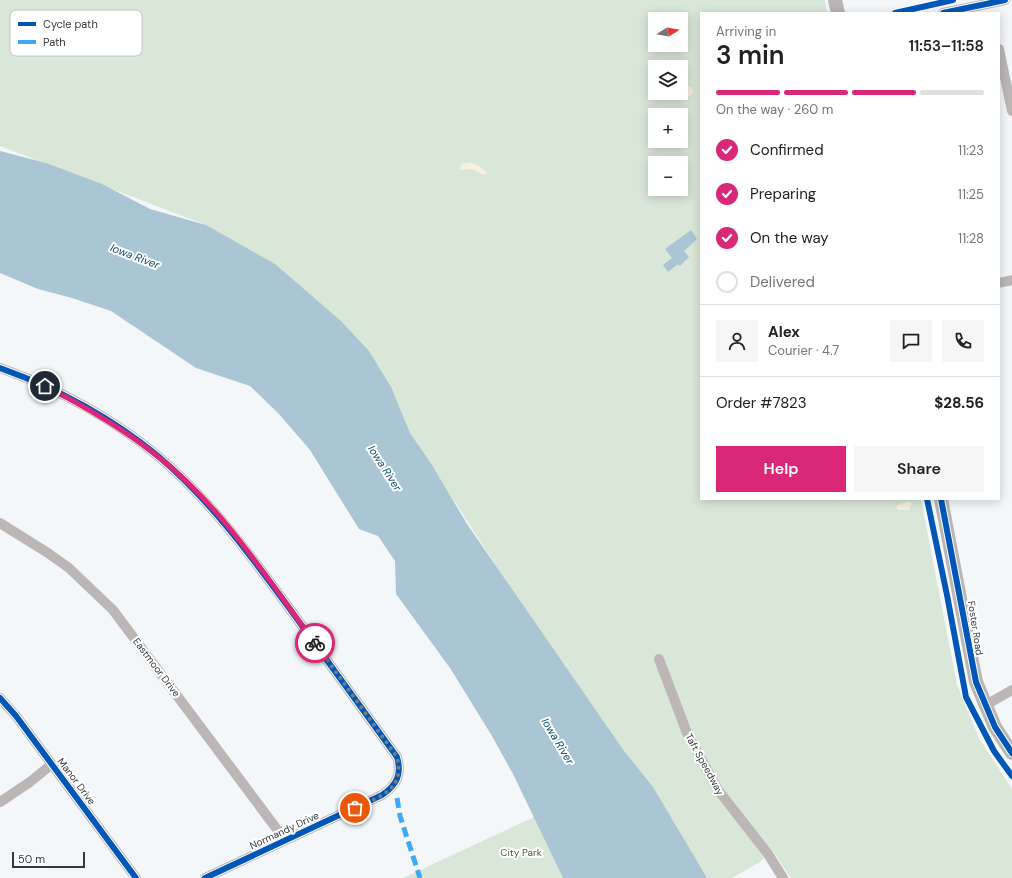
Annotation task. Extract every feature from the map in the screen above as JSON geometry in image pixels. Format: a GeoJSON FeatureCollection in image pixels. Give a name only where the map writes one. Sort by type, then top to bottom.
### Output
{"type":"FeatureCollection","features":[{"type":"Feature","properties":{"kind":"street"},"geometry":{"type":"LineString","coordinates":[[835,0],[838,12]]}},
{"type":"Feature","properties":{"kind":"street"},"geometry":{"type":"LineString","coordinates":[[952,12],[990,8],[1005,0]]}},
{"type":"Feature","properties":{"kind":"street"},"geometry":{"type":"LineString","coordinates":[[1000,54],[1012,111]]}},
{"type":"Feature","properties":{"kind":"street"},"geometry":{"type":"LineString","coordinates":[[1000,283],[1012,280]]}},
{"type":"Feature","properties":{"kind":"street","name":"Normandy Drive"},"geometry":{"type":"LineString","coordinates":[[0,368],[45,386],[85,406],[116,426],[157,456],[208,503],[249,553],[397,757],[399,775],[391,789],[382,795],[205,878]]}},
{"type":"Feature","properties":{"kind":"street","name":"Foster Road"},"geometry":{"type":"LineString","coordinates":[[941,500],[961,598],[972,663],[984,706],[995,727],[1012,753]]}},
{"type":"Feature","properties":{"kind":"street","name":"Eastmoor Drive"},"geometry":{"type":"LineString","coordinates":[[0,523],[48,552],[69,568],[113,610],[285,840]]}},
{"type":"Feature","properties":{"kind":"street","name":"Taft Speedway"},"geometry":{"type":"LineString","coordinates":[[659,659],[687,733],[718,790],[768,854],[783,878]]}},
{"type":"Feature","properties":{"kind":"street"},"geometry":{"type":"LineString","coordinates":[[984,706],[1012,690]]}},
{"type":"Feature","properties":{"kind":"street","name":"Manor Drive"},"geometry":{"type":"LineString","coordinates":[[0,698],[16,716],[136,878]]}},
{"type":"Feature","properties":{"kind":"street"},"geometry":{"type":"LineString","coordinates":[[0,802],[30,782],[52,764]]}},
{"type":"Feature","properties":{"kind":"green space"},"geometry":{"type":"Polygon","coordinates":[[[0,0],[825,0],[827,12],[700,12],[700,500],[921,500],[957,685],[979,738],[1012,789],[1012,878],[791,878],[772,850],[760,862],[732,878],[699,878],[410,433],[206,225],[0,146],[0,0]]]}},
{"type":"Feature","properties":{"kind":"green space","name":"City Park"},"geometry":{"type":"Polygon","coordinates":[[[534,817],[563,878],[403,878],[534,817]]]}},
{"type":"Feature","properties":{"kind":"sand"},"geometry":{"type":"Polygon","coordinates":[[[688,86],[693,91],[691,95],[688,96],[688,86]]]}},
{"type":"Feature","properties":{"kind":"sand"},"geometry":{"type":"Polygon","coordinates":[[[470,162],[479,166],[487,173],[484,175],[472,169],[461,170],[460,167],[462,164],[470,162]]]}},
{"type":"Feature","properties":{"kind":"sand"},"geometry":{"type":"Polygon","coordinates":[[[908,501],[912,503],[909,510],[898,510],[896,506],[908,501]]]}},
{"type":"Feature","properties":{"kind":"water","name":"Iowa River"},"geometry":{"type":"Polygon","coordinates":[[[0,151],[46,163],[102,184],[150,209],[206,225],[275,264],[341,321],[369,351],[391,387],[410,433],[432,465],[467,524],[624,751],[653,787],[707,878],[563,878],[513,774],[492,736],[450,668],[396,594],[395,561],[378,536],[359,529],[310,450],[279,414],[250,386],[196,368],[111,311],[38,289],[0,273],[0,151]]]}},
{"type":"Feature","properties":{"kind":"water"},"geometry":{"type":"Polygon","coordinates":[[[691,230],[697,239],[684,251],[689,257],[680,266],[678,264],[668,272],[663,265],[672,258],[665,249],[691,230]]]}},
{"type":"Feature","properties":{"kind":"marked path"},"geometry":{"type":"LineString","coordinates":[[397,798],[400,816],[420,878]]}},
{"type":"Feature","properties":{"kind":"cycle path"},"geometry":{"type":"LineString","coordinates":[[899,12],[953,0]]}},
{"type":"Feature","properties":{"kind":"cycle path"},"geometry":{"type":"LineString","coordinates":[[948,12],[1005,0]]}},
{"type":"Feature","properties":{"kind":"cycle path"},"geometry":{"type":"LineString","coordinates":[[0,368],[42,385],[83,405],[103,417],[122,429],[158,456],[196,491],[246,550],[397,757],[399,769],[397,779],[395,783],[382,795],[205,878]]}},
{"type":"Feature","properties":{"kind":"cycle path"},"geometry":{"type":"LineString","coordinates":[[927,500],[966,697],[994,751],[1012,776]]}},
{"type":"Feature","properties":{"kind":"cycle path"},"geometry":{"type":"LineString","coordinates":[[941,500],[976,682],[995,727],[1012,753]]}},
{"type":"Feature","properties":{"kind":"cycle path"},"geometry":{"type":"LineString","coordinates":[[0,698],[16,716],[136,878]]}},
{"type":"Feature","properties":{"kind":"way so far"},"geometry":{"type":"LineString","coordinates":[[315,643],[397,757],[400,767],[399,775],[391,789],[355,808]]}},
{"type":"Feature","properties":{"kind":"route"},"geometry":{"type":"LineString","coordinates":[[45,386],[85,406],[116,426],[157,456],[182,478],[208,503],[230,529],[315,643]]}}]}
